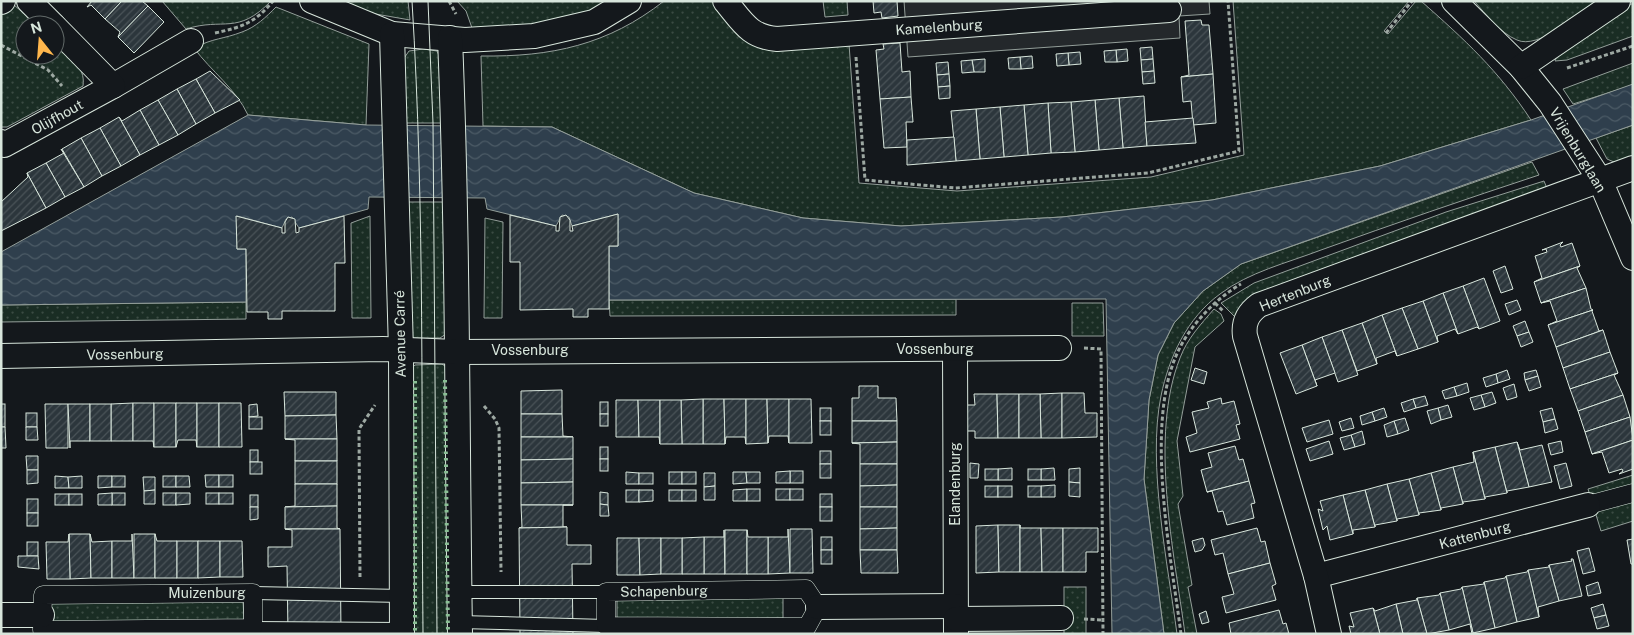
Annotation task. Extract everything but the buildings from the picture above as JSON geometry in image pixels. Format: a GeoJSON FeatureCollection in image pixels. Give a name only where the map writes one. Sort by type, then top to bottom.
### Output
{"type":"FeatureCollection","features":[{"type":"Feature","properties":{"kind":"street"},"geometry":{"type":"LineString","coordinates":[[29,1],[43,15]]}},
{"type":"Feature","properties":{"kind":"street"},"geometry":{"type":"LineString","coordinates":[[312,1],[392,34],[465,40],[534,36],[594,22],[629,1]]}},
{"type":"Feature","properties":{"kind":"street","name":"Kamelenburg"},"geometry":{"type":"LineString","coordinates":[[725,1],[751,32],[762,38],[777,39],[1169,10]]}},
{"type":"Feature","properties":{"kind":"street","name":"Vrijenburglaan"},"geometry":{"type":"LineString","coordinates":[[1454,1],[1525,71],[1550,103],[1600,180],[1633,258]]}},
{"type":"Feature","properties":{"kind":"street"},"geometry":{"type":"LineString","coordinates":[[1525,71],[1618,1]]}},
{"type":"Feature","properties":{"kind":"street","name":"Avenue Carré"},"geometry":{"type":"LineString","coordinates":[[392,34],[401,351],[402,631]]}},
{"type":"Feature","properties":{"kind":"street"},"geometry":{"type":"LineString","coordinates":[[65,37],[113,86]]}},
{"type":"Feature","properties":{"kind":"street"},"geometry":{"type":"LineString","coordinates":[[450,38],[457,207],[456,352],[460,628]]}},
{"type":"Feature","properties":{"kind":"street","name":"Olijfhout"},"geometry":{"type":"LineString","coordinates":[[1,142],[4,145],[191,41]]}},
{"type":"Feature","properties":{"kind":"street","name":"Hertenburg"},"geometry":{"type":"LineString","coordinates":[[1329,634],[1316,576],[1245,336],[1243,326],[1250,312],[1259,305],[1633,168]]}},
{"type":"Feature","properties":{"kind":"street","name":"Vossenburg"},"geometry":{"type":"LineString","coordinates":[[1,356],[383,349],[456,352],[1060,348]]}},
{"type":"Feature","properties":{"kind":"street","name":"Elandenburg"},"geometry":{"type":"LineString","coordinates":[[955,349],[955,620]]}},
{"type":"Feature","properties":{"kind":"street","name":"Kattenburg"},"geometry":{"type":"LineString","coordinates":[[1316,576],[1633,493]]}},
{"type":"Feature","properties":{"kind":"street","name":"Schapenburg"},"geometry":{"type":"LineString","coordinates":[[606,626],[606,592],[806,589],[818,607]]}},
{"type":"Feature","properties":{"kind":"street","name":"Muizenburg"},"geometry":{"type":"LineString","coordinates":[[42,615],[43,595],[253,593],[253,628]]}},
{"type":"Feature","properties":{"kind":"street"},"geometry":{"type":"LineString","coordinates":[[606,626],[807,627],[818,607],[955,620],[1061,618]]}},
{"type":"Feature","properties":{"kind":"street"},"geometry":{"type":"LineString","coordinates":[[1,615],[42,615],[42,630],[253,628]]}},
{"type":"Feature","properties":{"kind":"lane"},"geometry":{"type":"LineString","coordinates":[[460,592],[606,592]]}},
{"type":"Feature","properties":{"kind":"lane"},"geometry":{"type":"LineString","coordinates":[[253,593],[402,596]]}},
{"type":"Feature","properties":{"kind":"lane"},"geometry":{"type":"LineString","coordinates":[[460,628],[606,626]]}},
{"type":"Feature","properties":{"kind":"lane"},"geometry":{"type":"LineString","coordinates":[[253,628],[402,631]]}},
{"type":"Feature","properties":{"kind":"path"},"geometry":{"type":"LineString","coordinates":[[191,41],[236,28],[260,17],[273,1]]}},
{"type":"Feature","properties":{"kind":"path"},"geometry":{"type":"LineString","coordinates":[[854,33],[865,180],[955,188],[1148,173],[1239,151],[1228,1]]}},
{"type":"Feature","properties":{"kind":"path"},"geometry":{"type":"LineString","coordinates":[[1386,33],[1412,1]]}},
{"type":"Feature","properties":{"kind":"path"},"geometry":{"type":"LineString","coordinates":[[1,45],[48,70],[76,106]]}},
{"type":"Feature","properties":{"kind":"path"},"geometry":{"type":"LineString","coordinates":[[1525,71],[1572,67],[1633,46]]}},
{"type":"Feature","properties":{"kind":"path"},"geometry":{"type":"LineString","coordinates":[[1181,634],[1164,498],[1161,438],[1165,397],[1176,356],[1192,329],[1215,303],[1246,282]]}},
{"type":"Feature","properties":{"kind":"path"},"geometry":{"type":"LineString","coordinates":[[1215,303],[1223,311]]}},
{"type":"Feature","properties":{"kind":"path"},"geometry":{"type":"LineString","coordinates":[[1101,349],[1103,634]]}},
{"type":"Feature","properties":{"kind":"path"},"geometry":{"type":"LineString","coordinates":[[360,595],[359,429],[381,398]]}},
{"type":"Feature","properties":{"kind":"path"},"geometry":{"type":"LineString","coordinates":[[481,402],[495,419],[498,428],[501,592]]}},
{"type":"Feature","properties":{"kind":"path"},"geometry":{"type":"LineString","coordinates":[[1086,619],[1103,620]]}},
{"type":"Feature","properties":{"kind":"green space"},"geometry":{"type":"Polygon","coordinates":[[[162,1],[271,1],[259,12],[239,22],[211,24],[186,29],[162,1]]]}},
{"type":"Feature","properties":{"kind":"green space"},"geometry":{"type":"Polygon","coordinates":[[[339,1],[408,1],[410,20],[370,13],[339,1]]]}},
{"type":"Feature","properties":{"kind":"green space"},"geometry":{"type":"Polygon","coordinates":[[[457,1],[614,1],[572,19],[525,30],[472,28],[466,11],[457,1]]]}},
{"type":"Feature","properties":{"kind":"green space"},"geometry":{"type":"Polygon","coordinates":[[[664,1],[713,1],[740,35],[750,42],[763,47],[792,49],[849,44],[859,183],[957,191],[1151,177],[1244,155],[1233,1],[1409,1],[1384,31],[1388,34],[1416,1],[1421,1],[1480,56],[1519,102],[1531,120],[1380,166],[1212,200],[1062,217],[901,226],[803,218],[694,193],[552,127],[483,126],[481,56],[531,54],[555,51],[578,45],[622,28],[664,1]]]}},
{"type":"Feature","properties":{"kind":"green space"},"geometry":{"type":"Polygon","coordinates":[[[823,1],[847,1],[848,15],[825,17],[823,1]]]}},
{"type":"Feature","properties":{"kind":"green space"},"geometry":{"type":"Polygon","coordinates":[[[1474,1],[1598,1],[1559,29],[1536,40],[1526,42],[1517,40],[1505,33],[1474,1]]]}},
{"type":"Feature","properties":{"kind":"green space"},"geometry":{"type":"Polygon","coordinates":[[[1633,3],[1633,36],[1567,60],[1555,61],[1559,51],[1633,3]]]}},
{"type":"Feature","properties":{"kind":"green space"},"geometry":{"type":"Polygon","coordinates":[[[13,4],[26,15],[15,15],[15,65],[65,65],[65,51],[79,67],[83,79],[83,86],[7,127],[1,127],[1,8],[13,4]]]}},
{"type":"Feature","properties":{"kind":"green space"},"geometry":{"type":"Polygon","coordinates":[[[276,7],[369,44],[366,125],[248,115],[230,88],[194,48],[207,42],[247,30],[276,7]]]}},
{"type":"Feature","properties":{"kind":"green space"},"geometry":{"type":"Polygon","coordinates":[[[423,49],[437,51],[443,64],[446,123],[403,123],[400,64],[409,51],[423,49]]]}},
{"type":"Feature","properties":{"kind":"green space"},"geometry":{"type":"Polygon","coordinates":[[[1633,63],[1633,85],[1573,104],[1563,89],[1633,63]]]}},
{"type":"Feature","properties":{"kind":"green space"},"geometry":{"type":"Polygon","coordinates":[[[1633,125],[1633,161],[1621,165],[1607,159],[1596,138],[1633,125]]]}},
{"type":"Feature","properties":{"kind":"green space"},"geometry":{"type":"Polygon","coordinates":[[[1532,162],[1539,175],[1402,221],[1256,274],[1231,286],[1208,304],[1198,315],[1181,339],[1174,353],[1164,381],[1157,423],[1156,452],[1160,515],[1177,634],[1164,634],[1144,479],[1149,400],[1158,355],[1174,323],[1203,291],[1241,264],[1532,162]]]}},
{"type":"Feature","properties":{"kind":"green space"},"geometry":{"type":"Polygon","coordinates":[[[1544,181],[1548,191],[1237,319],[1221,303],[1254,283],[1446,212],[1544,181]]]}},
{"type":"Feature","properties":{"kind":"green space"},"geometry":{"type":"Polygon","coordinates":[[[406,202],[448,202],[449,332],[440,338],[413,338],[407,330],[406,202]]]}},
{"type":"Feature","properties":{"kind":"green space"},"geometry":{"type":"Polygon","coordinates":[[[370,216],[371,318],[352,318],[351,223],[370,216]]]}},
{"type":"Feature","properties":{"kind":"green space"},"geometry":{"type":"Polygon","coordinates":[[[485,218],[503,222],[502,318],[484,318],[485,218]]]}},
{"type":"Feature","properties":{"kind":"green space"},"geometry":{"type":"Polygon","coordinates":[[[956,299],[956,315],[610,316],[609,300],[956,299]]]}},
{"type":"Feature","properties":{"kind":"green space"},"geometry":{"type":"Polygon","coordinates":[[[246,302],[246,319],[1,322],[1,305],[246,302]]]}},
{"type":"Feature","properties":{"kind":"green space"},"geometry":{"type":"Polygon","coordinates":[[[1072,303],[1103,303],[1104,336],[1072,336],[1072,303]]]}},
{"type":"Feature","properties":{"kind":"green space"},"geometry":{"type":"Polygon","coordinates":[[[1214,309],[1221,314],[1224,321],[1195,347],[1177,441],[1183,496],[1178,504],[1192,585],[1188,587],[1197,634],[1185,634],[1170,531],[1165,458],[1166,422],[1171,389],[1180,358],[1190,338],[1214,309]]]}},
{"type":"Feature","properties":{"kind":"green space"},"geometry":{"type":"Polygon","coordinates":[[[442,364],[449,369],[452,634],[410,634],[409,371],[415,365],[442,364]]]}},
{"type":"Feature","properties":{"kind":"green space"},"geometry":{"type":"Polygon","coordinates":[[[1633,475],[1633,521],[1601,531],[1588,489],[1633,475]]]}},
{"type":"Feature","properties":{"kind":"green space"},"geometry":{"type":"Polygon","coordinates":[[[1064,587],[1086,587],[1086,634],[1064,634],[1064,587]]]}},
{"type":"Feature","properties":{"kind":"green space"},"geometry":{"type":"Polygon","coordinates":[[[783,594],[783,618],[617,620],[617,596],[783,594]]]}},
{"type":"Feature","properties":{"kind":"green space"},"geometry":{"type":"Polygon","coordinates":[[[243,599],[244,622],[47,623],[47,600],[243,599]]]}},
{"type":"Feature","properties":{"kind":"shaded area"},"geometry":{"type":"Polygon","coordinates":[[[904,1],[1209,1],[1210,14],[1179,16],[1180,38],[908,57],[904,1]]]}},
{"type":"Feature","properties":{"kind":"water"},"geometry":{"type":"Polygon","coordinates":[[[1633,84],[1633,125],[1241,264],[1203,291],[1174,323],[1158,355],[1149,400],[1144,479],[1164,634],[1112,634],[1106,299],[609,300],[609,246],[618,246],[618,214],[572,226],[569,217],[562,215],[556,226],[487,209],[485,198],[369,197],[368,209],[299,228],[292,217],[286,219],[282,228],[237,216],[237,249],[246,249],[246,302],[1,305],[1,252],[248,115],[366,125],[552,127],[694,193],[803,218],[901,226],[1062,217],[1212,200],[1380,166],[1531,120],[1633,84]]]}},
{"type":"Feature","properties":{"kind":"tram line"},"geometry":{"type":"LineString","coordinates":[[412,1],[421,238],[423,634]]}},
{"type":"Feature","properties":{"kind":"tram line"},"geometry":{"type":"LineString","coordinates":[[428,1],[433,123],[437,634]]}},
{"type":"Feature","properties":{"kind":"hedge"},"geometry":{"type":"LineString","coordinates":[[445,380],[448,634]]}},
{"type":"Feature","properties":{"kind":"hedge"},"geometry":{"type":"LineString","coordinates":[[415,381],[415,634]]}}]}
